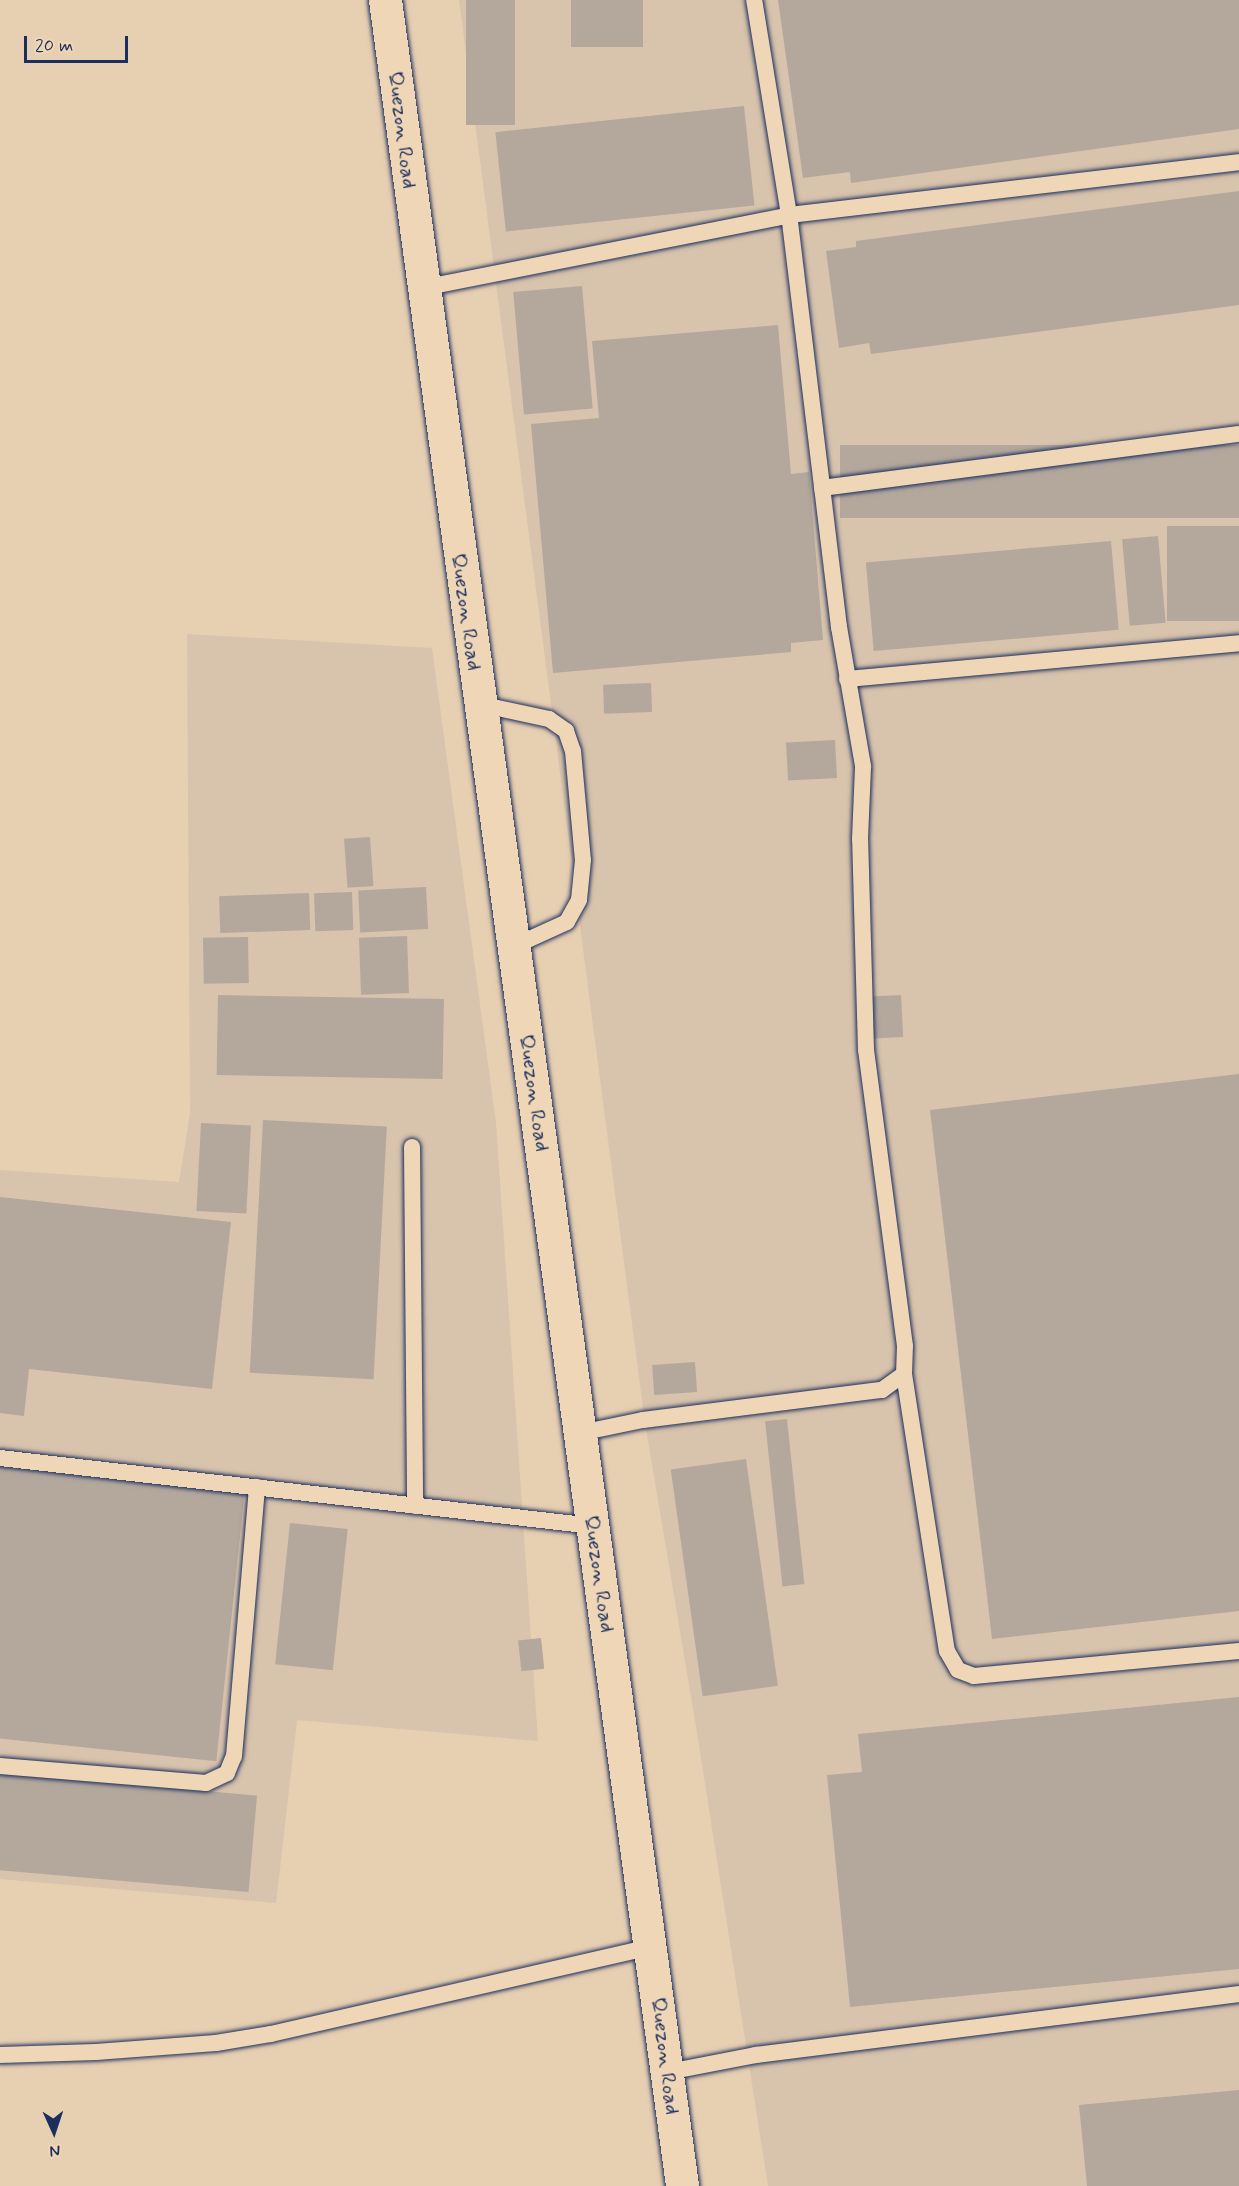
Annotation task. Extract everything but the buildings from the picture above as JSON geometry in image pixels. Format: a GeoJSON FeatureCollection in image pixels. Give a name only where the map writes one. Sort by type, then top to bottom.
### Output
{"type":"FeatureCollection","features":[{"type":"Feature","properties":{"kind":"main road","name":"Quezon Road"},"geometry":{"type":"LineString","coordinates":[[385,0],[422,288],[514,946],[682,2186]]}},
{"type":"Feature","properties":{"kind":"lane"},"geometry":{"type":"LineString","coordinates":[[754,0],[789,215],[847,679],[863,766],[860,839],[866,1050],[905,1346],[903,1374],[947,1651],[958,1670],[974,1676],[1239,1651]]}},
{"type":"Feature","properties":{"kind":"lane"},"geometry":{"type":"LineString","coordinates":[[422,288],[789,215],[1239,162]]}},
{"type":"Feature","properties":{"kind":"lane"},"geometry":{"type":"LineString","coordinates":[[822,488],[1239,434]]}},
{"type":"Feature","properties":{"kind":"lane"},"geometry":{"type":"LineString","coordinates":[[847,679],[1239,643]]}},
{"type":"Feature","properties":{"kind":"lane"},"geometry":{"type":"LineString","coordinates":[[479,704],[549,719],[566,730],[573,751],[583,860],[579,900],[567,922],[514,946]]}},
{"type":"Feature","properties":{"kind":"lane"},"geometry":{"type":"LineString","coordinates":[[412,1147],[415,1506]]}},
{"type":"Feature","properties":{"kind":"lane"},"geometry":{"type":"LineString","coordinates":[[580,1433],[643,1420],[882,1390],[903,1374]]}},
{"type":"Feature","properties":{"kind":"lane"},"geometry":{"type":"LineString","coordinates":[[0,1458],[593,1526]]}},
{"type":"Feature","properties":{"kind":"lane"},"geometry":{"type":"LineString","coordinates":[[0,1766],[206,1783],[228,1773],[234,1756],[257,1487]]}},
{"type":"Feature","properties":{"kind":"lane"},"geometry":{"type":"LineString","coordinates":[[0,2055],[96,2052],[216,2043],[271,2034],[651,1947]]}},
{"type":"Feature","properties":{"kind":"lane"},"geometry":{"type":"LineString","coordinates":[[668,2072],[756,2055],[1239,1994]]}},
{"type":"Feature","properties":{"kind":"shaded area"},"geometry":{"type":"Polygon","coordinates":[[[459,0],[1239,0],[1239,2186],[768,2186],[695,1720],[645,1423],[459,0]]]}},
{"type":"Feature","properties":{"kind":"shaded area"},"geometry":{"type":"Polygon","coordinates":[[[187,634],[432,648],[496,1123],[538,1741],[297,1720],[276,1903],[0,1879],[0,1170],[179,1182],[190,1113],[187,634]]]}}]}
